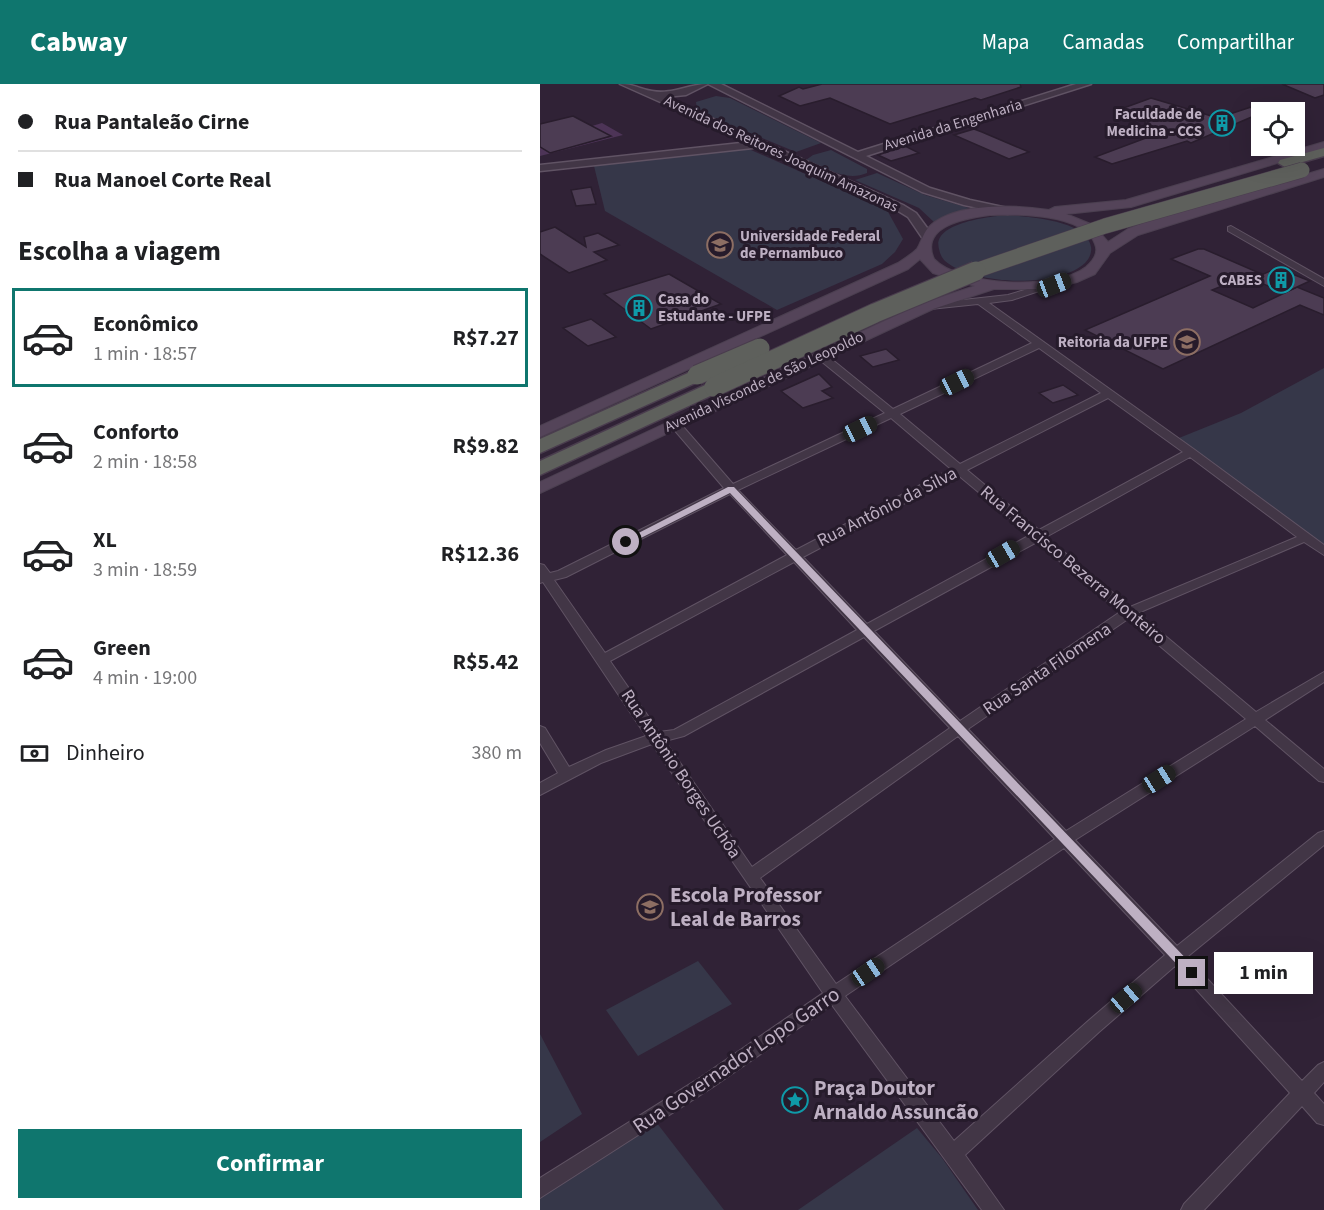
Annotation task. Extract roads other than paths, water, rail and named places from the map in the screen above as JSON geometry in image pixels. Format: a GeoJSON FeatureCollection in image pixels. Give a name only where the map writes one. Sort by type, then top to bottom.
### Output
{"type":"FeatureCollection","features":[{"type":"Feature","properties":{"kind":"highway","name":"Avenida Visconde de São Leopoldo"},"geometry":{"type":"LineString","coordinates":[[540,447],[697,375],[946,270],[1038,237],[1324,152]]}},
{"type":"Feature","properties":{"kind":"highway","name":"Avenida Visconde de São Leopoldo"},"geometry":{"type":"LineString","coordinates":[[540,469],[868,315],[999,262],[1091,231],[1324,163]]}},
{"type":"Feature","properties":{"kind":"main road"},"geometry":{"type":"LineString","coordinates":[[540,432],[903,266],[938,225],[956,217],[990,211],[1085,210],[1127,204],[1324,145]]}},
{"type":"Feature","properties":{"kind":"main road"},"geometry":{"type":"LineString","coordinates":[[1103,251],[1133,231],[1324,173]]}},
{"type":"Feature","properties":{"kind":"main road"},"geometry":{"type":"LineString","coordinates":[[925,243],[929,263],[946,274],[992,285],[1041,285],[1066,280],[1093,268],[1101,260],[1103,251],[1099,238],[1084,226],[1062,217],[1034,212]]}},
{"type":"Feature","properties":{"kind":"main road","name":"Avenida Visconde de São Leopoldo"},"geometry":{"type":"LineString","coordinates":[[540,488],[928,306],[992,285]]}},
{"type":"Feature","properties":{"kind":"street","name":"Avenida dos Reitores Joaquim Amazonas"},"geometry":{"type":"LineString","coordinates":[[625,84],[690,110],[899,207],[912,215],[925,243]]}},
{"type":"Feature","properties":{"kind":"street"},"geometry":{"type":"LineString","coordinates":[[646,93],[682,93],[703,84]]}},
{"type":"Feature","properties":{"kind":"street","name":"Avenida dos Reitores Joaquim Amazonas"},"geometry":{"type":"LineString","coordinates":[[713,84],[857,157],[869,174],[944,197],[1008,211]]}},
{"type":"Feature","properties":{"kind":"street","name":"Avenida da Engenharia"},"geometry":{"type":"LineString","coordinates":[[795,160],[813,150],[859,148],[1064,84]]}},
{"type":"Feature","properties":{"kind":"street","name":"Avenida da Engenharia"},"geometry":{"type":"LineString","coordinates":[[857,157],[867,151],[1086,84]]}},
{"type":"Feature","properties":{"kind":"street"},"geometry":{"type":"LineString","coordinates":[[690,110],[687,103],[696,97],[714,93],[733,94]]}},
{"type":"Feature","properties":{"kind":"street"},"geometry":{"type":"LineString","coordinates":[[540,168],[762,144]]}},
{"type":"Feature","properties":{"kind":"street"},"geometry":{"type":"LineString","coordinates":[[840,180],[869,174]]}},
{"type":"Feature","properties":{"kind":"street"},"geometry":{"type":"LineString","coordinates":[[1231,230],[1324,283]]}},
{"type":"Feature","properties":{"kind":"street"},"geometry":{"type":"LineString","coordinates":[[928,306],[1020,296],[1066,280]]}},
{"type":"Feature","properties":{"kind":"street"},"geometry":{"type":"LineString","coordinates":[[980,301],[1191,452],[1324,552]]}},
{"type":"Feature","properties":{"kind":"street"},"geometry":{"type":"LineString","coordinates":[[542,575],[562,574],[731,489],[1039,344]]}},
{"type":"Feature","properties":{"kind":"street","name":"Rua Francisco Bezerra Monteiro"},"geometry":{"type":"LineString","coordinates":[[820,355],[1130,612],[1324,777]]}},
{"type":"Feature","properties":{"kind":"street","name":"Rua Antônio da Silva"},"geometry":{"type":"LineString","coordinates":[[604,659],[794,556],[1109,393]]}},
{"type":"Feature","properties":{"kind":"street"},"geometry":{"type":"LineString","coordinates":[[675,424],[731,489],[1176,956],[1324,1117]]}},
{"type":"Feature","properties":{"kind":"street"},"geometry":{"type":"LineString","coordinates":[[540,790],[566,775],[655,738],[679,733],[1191,452]]}},
{"type":"Feature","properties":{"kind":"street","name":"Rua Santa Filomena"},"geometry":{"type":"LineString","coordinates":[[750,877],[959,729],[1130,612],[1305,538]]}},
{"type":"Feature","properties":{"kind":"street","name":"Rua Antônio Borges Uchôa"},"geometry":{"type":"LineString","coordinates":[[542,575],[604,659],[750,877],[834,995],[994,1210]]}},
{"type":"Feature","properties":{"kind":"street","name":"Rua Governador Lopo Garro"},"geometry":{"type":"LineString","coordinates":[[540,1189],[707,1082],[1064,840],[1324,676]]}},
{"type":"Feature","properties":{"kind":"street"},"geometry":{"type":"LineString","coordinates":[[540,731],[566,775]]}},
{"type":"Feature","properties":{"kind":"street"},"geometry":{"type":"LineString","coordinates":[[953,1154],[1093,1027],[1176,956],[1324,837]]}},
{"type":"Feature","properties":{"kind":"street"},"geometry":{"type":"LineString","coordinates":[[1191,1210],[1324,1070]]}},
{"type":"Feature","properties":{"kind":"place","name":"Faculdade de Medicina - CCS"},"geometry":{"type":"Point","coordinates":[1222,123]}},
{"type":"Feature","properties":{"kind":"place","name":"Universidade Federal de Pernambuco"},"geometry":{"type":"Point","coordinates":[720,245]}},
{"type":"Feature","properties":{"kind":"place","name":"CABES"},"geometry":{"type":"Point","coordinates":[1281,280]}},
{"type":"Feature","properties":{"kind":"place","name":"Casa do Estudante - UFPE"},"geometry":{"type":"Point","coordinates":[639,308]}},
{"type":"Feature","properties":{"kind":"place","name":"Reitoria da UFPE"},"geometry":{"type":"Point","coordinates":[1187,342]}},
{"type":"Feature","properties":{"kind":"place","name":"Escola Professor Leal de Barros"},"geometry":{"type":"Point","coordinates":[650,907]}},
{"type":"Feature","properties":{"kind":"place","name":"Praça Doutor Arnaldo Assuncão"},"geometry":{"type":"Point","coordinates":[795,1100]}}]}
